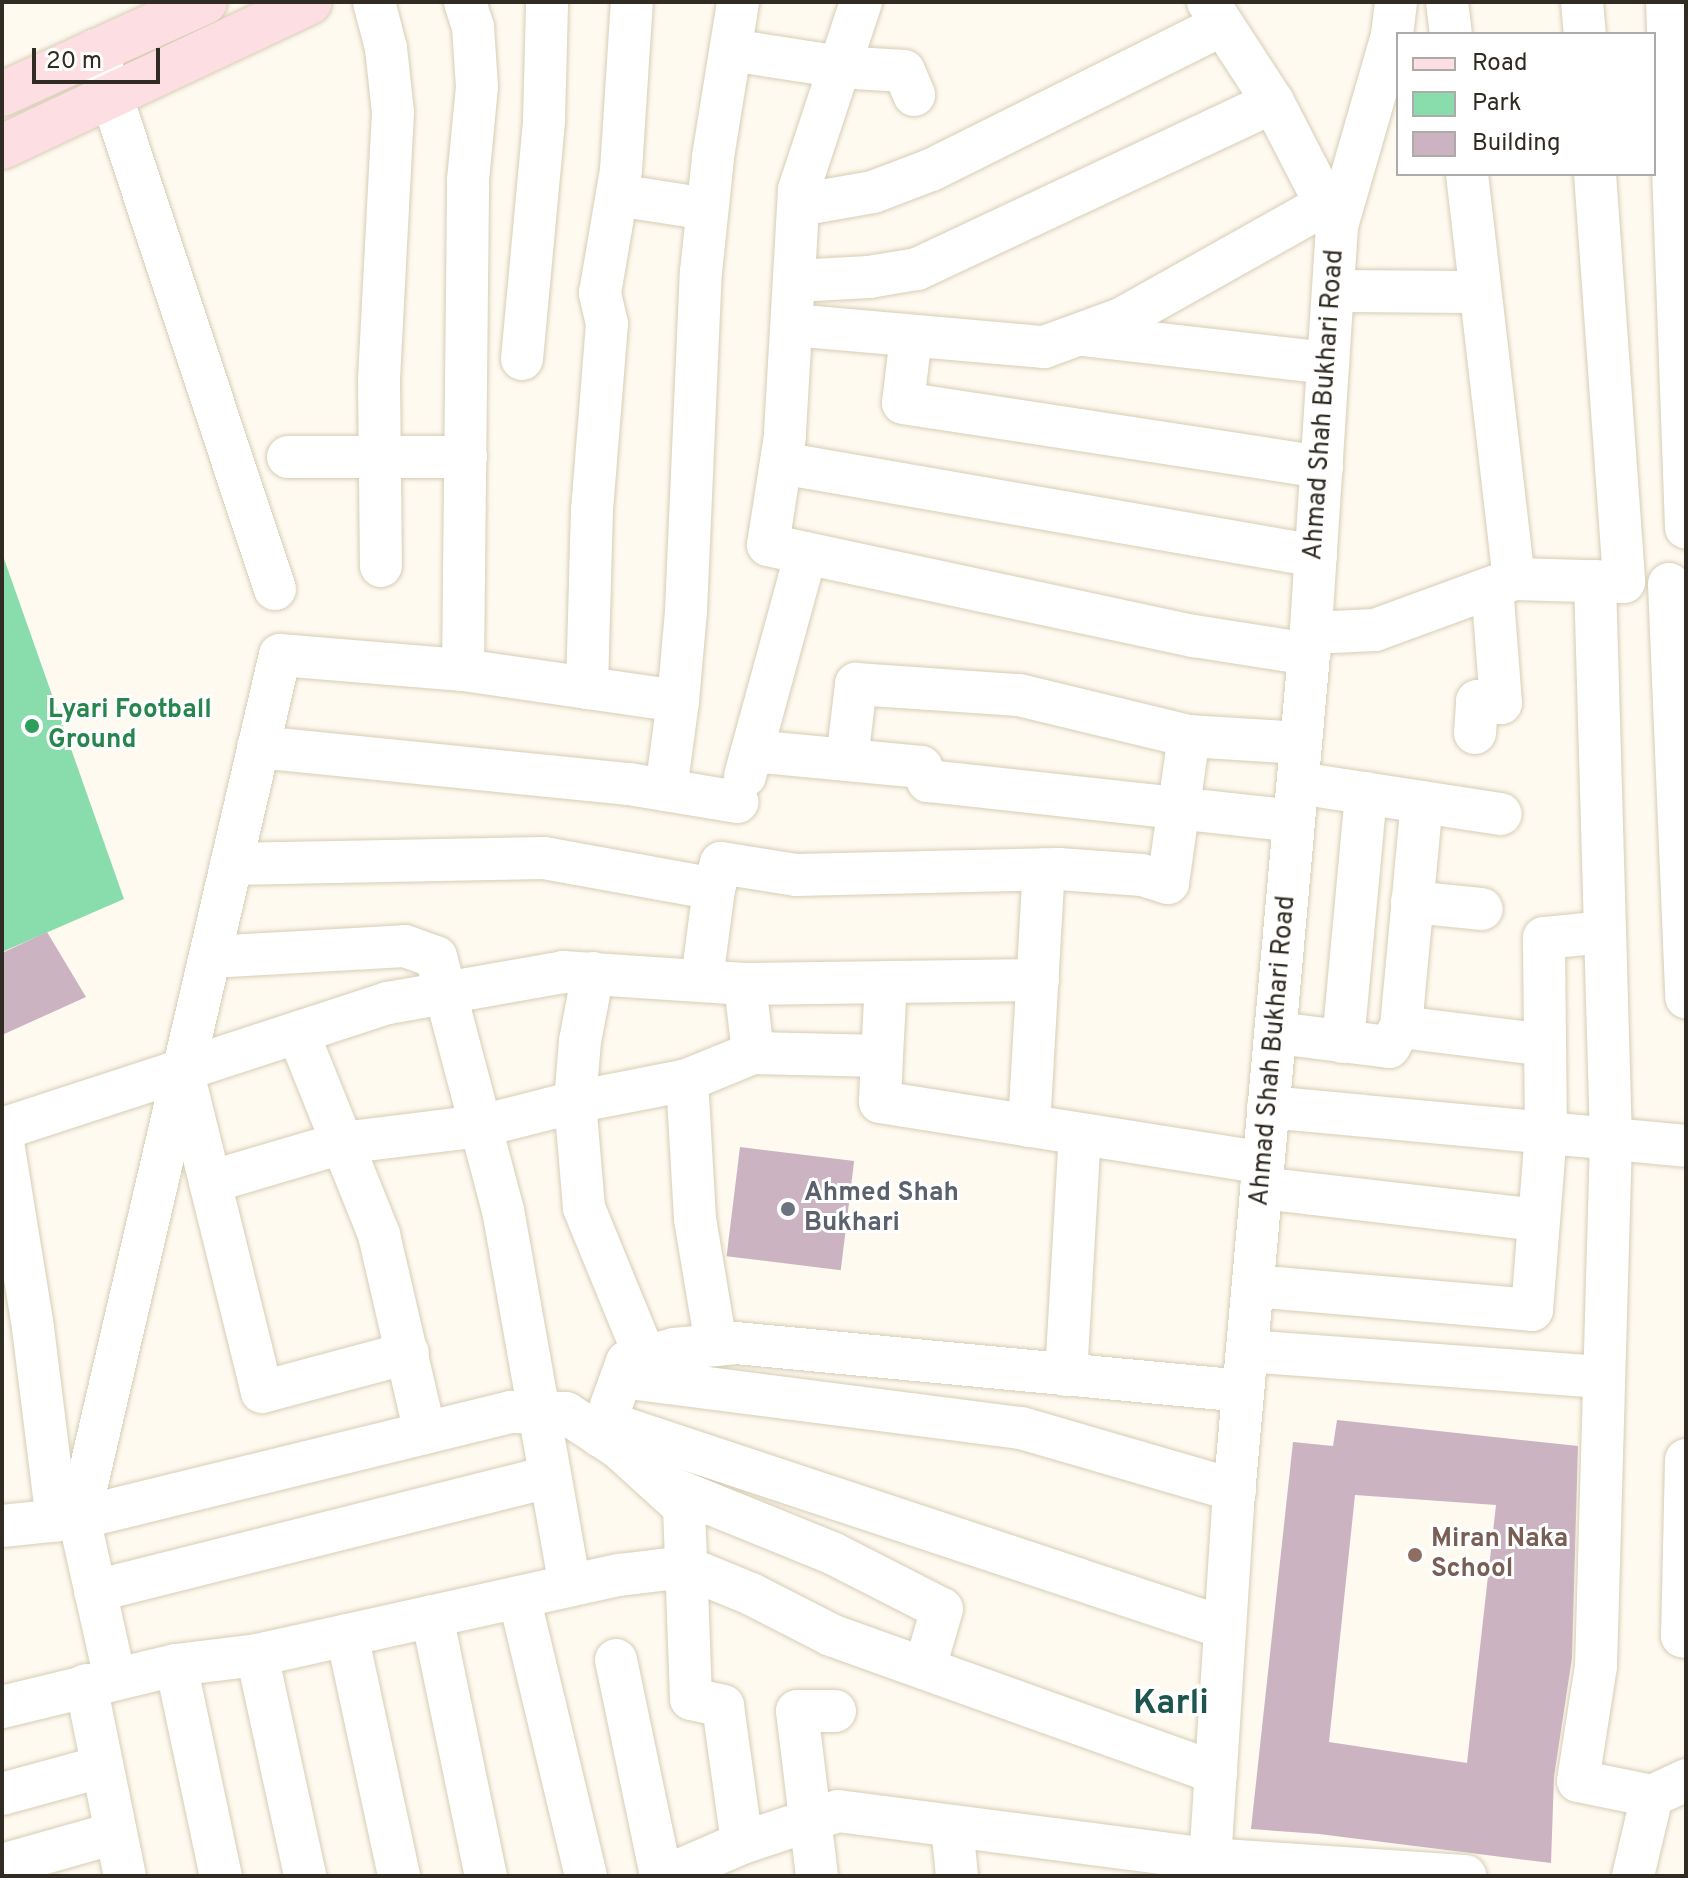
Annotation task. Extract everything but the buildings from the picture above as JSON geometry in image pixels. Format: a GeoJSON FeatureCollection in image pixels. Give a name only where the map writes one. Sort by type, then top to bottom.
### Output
{"type":"FeatureCollection","features":[{"type":"Feature","properties":{"kind":"main road"},"geometry":{"type":"LineString","coordinates":[[2,147],[310,2]]}},
{"type":"Feature","properties":{"kind":"main road"},"geometry":{"type":"LineString","coordinates":[[2,94],[182,7]]}},
{"type":"Feature","properties":{"kind":"street"},"geometry":{"type":"LineString","coordinates":[[374,2],[386,48],[393,112],[379,379],[381,566]]}},
{"type":"Feature","properties":{"kind":"street"},"geometry":{"type":"LineString","coordinates":[[463,670],[468,180],[477,87],[473,27],[465,2]]}},
{"type":"Feature","properties":{"kind":"street"},"geometry":{"type":"LineString","coordinates":[[522,359],[544,120],[547,2]]}},
{"type":"Feature","properties":{"kind":"street"},"geometry":{"type":"LineString","coordinates":[[587,688],[592,510],[607,324],[600,293],[617,195],[632,2]]}},
{"type":"Feature","properties":{"kind":"street"},"geometry":{"type":"LineString","coordinates":[[666,790],[686,611],[694,401],[707,209],[738,2]]}},
{"type":"Feature","properties":{"kind":"street"},"geometry":{"type":"LineString","coordinates":[[861,2],[799,190],[781,463],[768,545],[1194,636],[1310,643],[1375,630],[1503,583],[1677,584],[1686,998]]}},
{"type":"Feature","properties":{"kind":"street","name":"Ahmad Shah Bukhari Road"},"geometry":{"type":"LineString","coordinates":[[1212,1868],[1235,1490],[1310,643],[1333,291],[1331,215],[1392,35],[1396,2]]}},
{"type":"Feature","properties":{"kind":"street"},"geometry":{"type":"LineString","coordinates":[[1447,2],[1451,32]]}},
{"type":"Feature","properties":{"kind":"street"},"geometry":{"type":"LineString","coordinates":[[1582,2],[1585,32]]}},
{"type":"Feature","properties":{"kind":"street"},"geometry":{"type":"LineString","coordinates":[[1667,2],[1686,528]]}},
{"type":"Feature","properties":{"kind":"street"},"geometry":{"type":"LineString","coordinates":[[792,325],[1044,347],[1121,319],[1331,215],[1273,102],[1215,14],[931,170],[873,192],[799,205]]}},
{"type":"Feature","properties":{"kind":"street"},"geometry":{"type":"LineString","coordinates":[[96,50],[275,589]]}},
{"type":"Feature","properties":{"kind":"street"},"geometry":{"type":"LineString","coordinates":[[731,50],[839,67],[904,71],[914,95]]}},
{"type":"Feature","properties":{"kind":"street"},"geometry":{"type":"LineString","coordinates":[[795,281],[869,277],[917,269],[1273,102]]}},
{"type":"Feature","properties":{"kind":"street"},"geometry":{"type":"LineString","coordinates":[[1467,176],[1480,292],[1503,583],[1501,703],[1477,701],[1475,733]]}},
{"type":"Feature","properties":{"kind":"street"},"geometry":{"type":"LineString","coordinates":[[1595,176],[1610,582],[1605,932],[1611,1140],[1596,1666],[1578,1781],[1669,1788],[1633,1876]]}},
{"type":"Feature","properties":{"kind":"street"},"geometry":{"type":"LineString","coordinates":[[617,195],[707,209]]}},
{"type":"Feature","properties":{"kind":"street"},"geometry":{"type":"LineString","coordinates":[[1333,291],[1480,292]]}},
{"type":"Feature","properties":{"kind":"street"},"geometry":{"type":"LineString","coordinates":[[1076,335],[1328,363]]}},
{"type":"Feature","properties":{"kind":"street"},"geometry":{"type":"LineString","coordinates":[[911,336],[903,403],[1322,467]]}},
{"type":"Feature","properties":{"kind":"street"},"geometry":{"type":"LineString","coordinates":[[288,457],[466,457]]}},
{"type":"Feature","properties":{"kind":"street"},"geometry":{"type":"LineString","coordinates":[[781,463],[1316,556]]}},
{"type":"Feature","properties":{"kind":"street"},"geometry":{"type":"LineString","coordinates":[[702,979],[718,876],[806,553]]}},
{"type":"Feature","properties":{"kind":"street"},"geometry":{"type":"LineString","coordinates":[[68,1519],[183,1072],[280,655],[463,670],[678,701]]}},
{"type":"Feature","properties":{"kind":"street"},"geometry":{"type":"LineString","coordinates":[[847,760],[856,684],[1019,695],[1189,736],[1298,782],[1501,814]]}},
{"type":"Feature","properties":{"kind":"street"},"geometry":{"type":"LineString","coordinates":[[231,864],[544,858],[718,876],[1044,869],[1142,875],[1168,883],[1189,736]]}},
{"type":"Feature","properties":{"kind":"street"},"geometry":{"type":"LineString","coordinates":[[258,747],[666,790],[738,802]]}},
{"type":"Feature","properties":{"kind":"street"},"geometry":{"type":"LineString","coordinates":[[752,751],[921,767],[928,781],[1177,809],[1298,782]]}},
{"type":"Feature","properties":{"kind":"street"},"geometry":{"type":"LineString","coordinates":[[1343,1042],[1366,793]]}},
{"type":"Feature","properties":{"kind":"street"},"geometry":{"type":"LineString","coordinates":[[1277,1033],[1389,1047],[1401,1027],[1422,802]]}},
{"type":"Feature","properties":{"kind":"street"},"geometry":{"type":"LineString","coordinates":[[1029,1126],[1044,869]]}},
{"type":"Feature","properties":{"kind":"street"},"geometry":{"type":"LineString","coordinates":[[1412,902],[1482,909]]}},
{"type":"Feature","properties":{"kind":"street"},"geometry":{"type":"LineString","coordinates":[[1253,1286],[1532,1310],[1546,1134],[1544,938],[1605,932]]}},
{"type":"Feature","properties":{"kind":"street"},"geometry":{"type":"LineString","coordinates":[[210,957],[405,946],[436,957],[449,995],[503,1210],[570,1585]]}},
{"type":"Feature","properties":{"kind":"street"},"geometry":{"type":"LineString","coordinates":[[2,1129],[388,1003],[449,995],[563,972],[745,984],[1038,980]]}},
{"type":"Feature","properties":{"kind":"street"},"geometry":{"type":"LineString","coordinates":[[593,973],[580,1041],[575,1102],[584,1208],[633,1367]]}},
{"type":"Feature","properties":{"kind":"street"},"geometry":{"type":"LineString","coordinates":[[886,982],[880,1102],[1080,1134],[1262,1175],[1539,1220]]}},
{"type":"Feature","properties":{"kind":"street"},"geometry":{"type":"LineString","coordinates":[[745,984],[753,1053]]}},
{"type":"Feature","properties":{"kind":"street"},"geometry":{"type":"LineString","coordinates":[[1401,1027],[1545,1045]]}},
{"type":"Feature","properties":{"kind":"street"},"geometry":{"type":"LineString","coordinates":[[298,1033],[379,1235],[425,1433]]}},
{"type":"Feature","properties":{"kind":"street"},"geometry":{"type":"LineString","coordinates":[[210,1182],[342,1143],[481,1126],[575,1102],[687,1080],[753,1053],[882,1056]]}},
{"type":"Feature","properties":{"kind":"street"},"geometry":{"type":"LineString","coordinates":[[183,1072],[262,1392],[408,1353]]}},
{"type":"Feature","properties":{"kind":"street"},"geometry":{"type":"LineString","coordinates":[[687,1080],[695,1219],[716,1345]]}},
{"type":"Feature","properties":{"kind":"street"},"geometry":{"type":"LineString","coordinates":[[1268,1107],[1686,1146]]}},
{"type":"Feature","properties":{"kind":"street"},"geometry":{"type":"LineString","coordinates":[[1066,1375],[1080,1134]]}},
{"type":"Feature","properties":{"kind":"street"},"geometry":{"type":"LineString","coordinates":[[2,1136],[68,1519],[95,1591],[101,1767],[125,1876]]}},
{"type":"Feature","properties":{"kind":"street"},"geometry":{"type":"LineString","coordinates":[[1448,1365],[1451,1303]]}},
{"type":"Feature","properties":{"kind":"street"},"geometry":{"type":"LineString","coordinates":[[602,1429],[633,1367],[674,1349],[736,1343],[1066,1375],[1448,1365],[1604,1377]]}},
{"type":"Feature","properties":{"kind":"street"},"geometry":{"type":"LineString","coordinates":[[633,1367],[1021,1428],[1235,1490]]}},
{"type":"Feature","properties":{"kind":"street"},"geometry":{"type":"LineString","coordinates":[[2,1526],[68,1519],[511,1412],[566,1413],[602,1429],[1225,1628]]}},
{"type":"Feature","properties":{"kind":"street"},"geometry":{"type":"LineString","coordinates":[[602,1429],[684,1507],[691,1699],[723,1706],[737,1857]]}},
{"type":"Feature","properties":{"kind":"street"},"geometry":{"type":"LineString","coordinates":[[1686,1460],[1682,1636],[1686,1637]]}},
{"type":"Feature","properties":{"kind":"street"},"geometry":{"type":"LineString","coordinates":[[95,1591],[549,1477]]}},
{"type":"Feature","properties":{"kind":"street"},"geometry":{"type":"LineString","coordinates":[[656,1482],[832,1553],[942,1609],[925,1667]]}},
{"type":"Feature","properties":{"kind":"street"},"geometry":{"type":"LineString","coordinates":[[2,1707],[176,1665],[257,1655],[570,1585],[685,1567],[751,1594],[831,1635],[1216,1773]]}},
{"type":"Feature","properties":{"kind":"street"},"geometry":{"type":"LineString","coordinates":[[519,1597],[586,1876]]}},
{"type":"Feature","properties":{"kind":"street"},"geometry":{"type":"LineString","coordinates":[[432,1616],[486,1876]]}},
{"type":"Feature","properties":{"kind":"street"},"geometry":{"type":"LineString","coordinates":[[347,1635],[399,1876]]}},
{"type":"Feature","properties":{"kind":"street"},"geometry":{"type":"LineString","coordinates":[[257,1655],[305,1876]]}},
{"type":"Feature","properties":{"kind":"street"},"geometry":{"type":"LineString","coordinates":[[616,1660],[663,1876],[737,1857],[838,1811],[952,1826],[1060,1858],[1212,1868],[1449,1875]]}},
{"type":"Feature","properties":{"kind":"street"},"geometry":{"type":"LineString","coordinates":[[176,1665],[221,1876]]}},
{"type":"Feature","properties":{"kind":"street"},"geometry":{"type":"LineString","coordinates":[[817,1876],[797,1711],[835,1711]]}},
{"type":"Feature","properties":{"kind":"street"},"geometry":{"type":"LineString","coordinates":[[2,1794],[101,1767]]}},
{"type":"Feature","properties":{"kind":"street"},"geometry":{"type":"LineString","coordinates":[[952,1826],[957,1876]]}},
{"type":"Feature","properties":{"kind":"street"},"geometry":{"type":"LineString","coordinates":[[2,1865],[115,1833]]}},
{"type":"Feature","properties":{"kind":"green space","name":"Lyari Football Ground"},"geometry":{"type":"Polygon","coordinates":[[[2,553],[124,899],[2,952],[2,553]]]}},
{"type":"Feature","properties":{"kind":"place","name":"Lyari Football Ground"},"geometry":{"type":"Point","coordinates":[32,726]}},
{"type":"Feature","properties":{"kind":"place","name":"Ahmed Shah Bukhari"},"geometry":{"type":"Point","coordinates":[788,1209]}},
{"type":"Feature","properties":{"kind":"place","name":"Miran Naka School"},"geometry":{"type":"Point","coordinates":[1415,1555]}},
{"type":"Feature","properties":{"kind":"district","name":"Karli"},"geometry":{"type":"Point","coordinates":[1171,1705]}}]}
